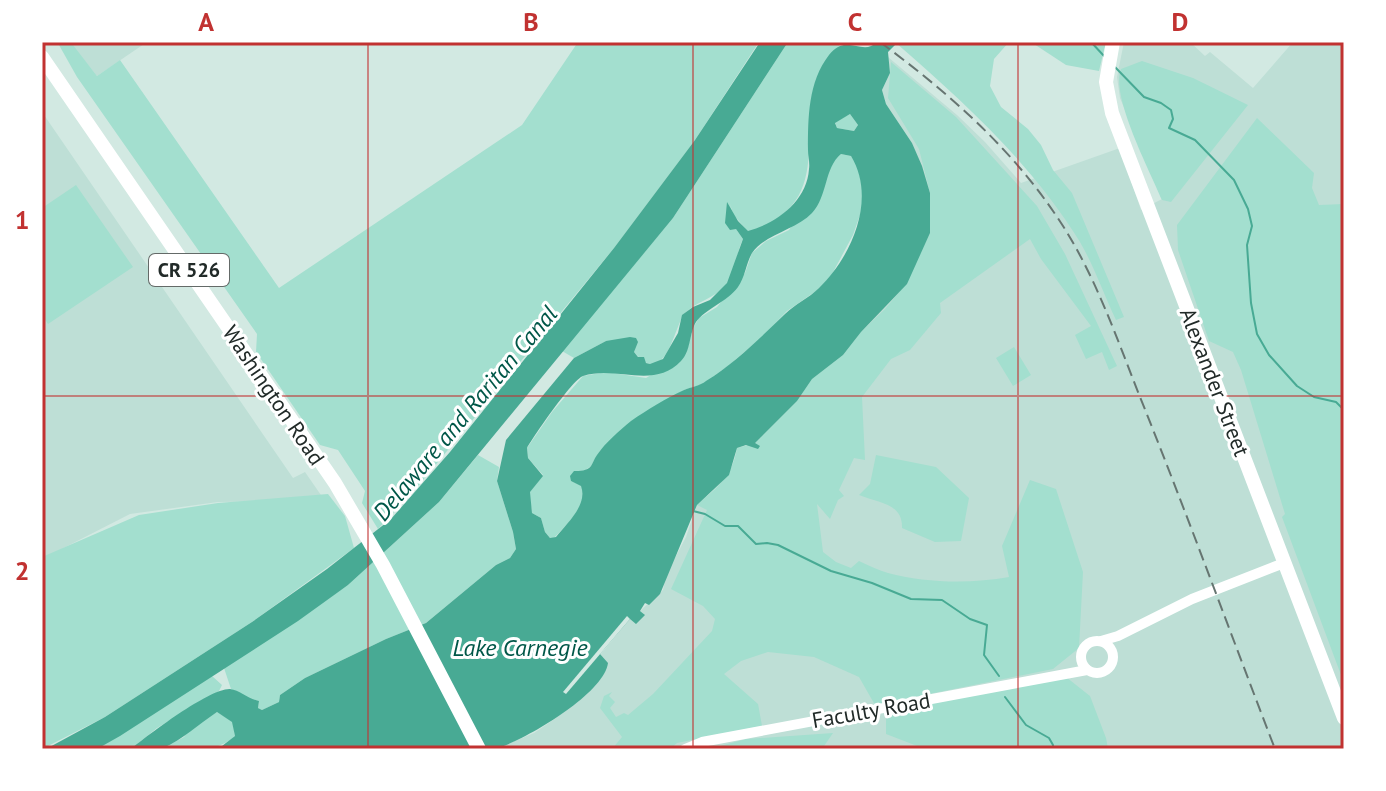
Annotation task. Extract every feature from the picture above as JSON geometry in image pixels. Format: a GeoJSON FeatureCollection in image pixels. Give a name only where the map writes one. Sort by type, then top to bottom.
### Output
{"type":"FeatureCollection","features":[{"type":"Feature","properties":{"kind":"main road","name":"Alexander Street"},"geometry":{"type":"LineString","coordinates":[[1112,44],[1107,75],[1107,95],[1112,113],[1344,718]]}},
{"type":"Feature","properties":{"kind":"main road","name":"Washington Road"},"geometry":{"type":"LineString","coordinates":[[42,57],[335,483],[370,541],[479,749]]}},
{"type":"Feature","properties":{"kind":"street"},"geometry":{"type":"LineString","coordinates":[[1140,625],[1120,645],[1112,665],[1105,671],[1097,674],[1087,670],[1081,655],[1088,644],[1284,563]]}},
{"type":"Feature","properties":{"kind":"street"},"geometry":{"type":"LineString","coordinates":[[1101,641],[1110,647],[1114,656]]}},
{"type":"Feature","properties":{"kind":"street","name":"Faculty Road"},"geometry":{"type":"LineString","coordinates":[[1057,674],[1081,655]]}},
{"type":"Feature","properties":{"kind":"street","name":"Faculty Road"},"geometry":{"type":"LineString","coordinates":[[685,749],[702,742],[1087,670]]}},
{"type":"Feature","properties":{"kind":"shaded area"},"geometry":{"type":"Polygon","coordinates":[[[57,42],[147,42],[97,76],[73,46],[65,43],[59,45],[57,42]]]}},
{"type":"Feature","properties":{"kind":"shaded area"},"geometry":{"type":"Polygon","coordinates":[[[578,42],[759,42],[695,140],[614,248],[419,485],[378,529],[362,503],[365,491],[338,450],[320,445],[256,352],[257,334],[77,77],[59,45],[73,45],[97,76],[120,60],[279,288],[522,125],[578,42]]]}},
{"type":"Feature","properties":{"kind":"shaded area"},"geometry":{"type":"Polygon","coordinates":[[[788,42],[837,42],[840,45],[822,68],[813,93],[807,173],[798,197],[780,217],[748,232],[733,214],[730,204],[736,229],[743,239],[732,274],[721,290],[685,313],[661,360],[654,364],[645,362],[634,352],[635,347],[606,341],[574,358],[562,351],[673,218],[788,42]]]}},
{"type":"Feature","properties":{"kind":"shaded area"},"geometry":{"type":"Polygon","coordinates":[[[898,42],[1009,42],[994,59],[990,86],[1001,107],[1028,129],[1041,145],[1053,170],[1072,193],[1124,317],[1116,320],[1080,242],[1041,186],[996,135],[898,42]]]}},
{"type":"Feature","properties":{"kind":"shaded area"},"geometry":{"type":"Polygon","coordinates":[[[1031,42],[1106,42],[1099,71],[1066,65],[1031,42]]]}},
{"type":"Feature","properties":{"kind":"shaded area"},"geometry":{"type":"Polygon","coordinates":[[[1124,42],[1190,42],[1205,56],[1210,52],[1253,88],[1293,42],[1344,42],[1344,749],[495,749],[534,733],[556,718],[600,655],[630,619],[644,614],[640,611],[663,590],[666,575],[686,537],[697,505],[714,492],[930,193],[912,143],[886,104],[882,90],[890,73],[888,57],[957,115],[1021,183],[1120,148],[1141,210],[1162,199],[1120,98],[1117,77],[1124,42]]]}},
{"type":"Feature","properties":{"kind":"shaded area"},"geometry":{"type":"Polygon","coordinates":[[[1142,61],[1193,78],[1248,105],[1171,202],[1162,200],[1133,133],[1121,96],[1121,69],[1142,61]]]}},
{"type":"Feature","properties":{"kind":"shaded area"},"geometry":{"type":"Polygon","coordinates":[[[891,62],[956,117],[1037,206],[1065,254],[1117,366],[1109,370],[1102,352],[1086,359],[1075,335],[1091,326],[1041,259],[1030,239],[940,303],[941,313],[910,350],[891,359],[862,397],[865,460],[854,458],[839,490],[844,496],[838,500],[830,519],[817,504],[823,552],[851,568],[859,561],[888,573],[917,579],[964,581],[1009,577],[1002,546],[1030,480],[1056,489],[1083,572],[1079,648],[1053,669],[875,705],[859,677],[814,657],[768,652],[741,661],[724,674],[758,704],[762,726],[677,743],[670,749],[612,749],[622,737],[600,708],[604,696],[612,692],[609,696],[615,702],[610,708],[616,717],[624,713],[628,715],[653,694],[712,631],[715,619],[703,606],[671,589],[707,510],[697,505],[728,474],[737,448],[755,443],[797,401],[812,379],[843,355],[885,309],[906,284],[930,233],[930,193],[919,149],[888,98],[891,62]]]}},
{"type":"Feature","properties":{"kind":"shaded area"},"geometry":{"type":"Polygon","coordinates":[[[42,112],[293,478],[305,472],[323,498],[218,502],[130,514],[42,559],[42,112]]]}},
{"type":"Feature","properties":{"kind":"shaded area"},"geometry":{"type":"Polygon","coordinates":[[[850,114],[858,125],[854,131],[837,128],[835,122],[850,114]]]}},
{"type":"Feature","properties":{"kind":"shaded area"},"geometry":{"type":"Polygon","coordinates":[[[1257,118],[1314,173],[1312,188],[1319,205],[1344,204],[1344,683],[1282,517],[1285,514],[1241,370],[1233,352],[1209,341],[1178,250],[1177,225],[1257,118]]]}},
{"type":"Feature","properties":{"kind":"shaded area"},"geometry":{"type":"Polygon","coordinates":[[[841,154],[851,156],[857,165],[864,192],[853,235],[831,276],[816,291],[787,311],[728,366],[703,384],[684,390],[633,420],[600,451],[591,466],[571,481],[581,485],[582,500],[571,520],[551,539],[545,532],[541,518],[532,513],[529,492],[543,475],[528,458],[527,448],[552,412],[583,376],[606,372],[646,378],[686,354],[699,318],[717,307],[745,273],[752,253],[766,241],[789,230],[841,154]]]}},
{"type":"Feature","properties":{"kind":"shaded area"},"geometry":{"type":"Polygon","coordinates":[[[76,185],[133,267],[48,324],[42,315],[42,208],[76,185]]]}},
{"type":"Feature","properties":{"kind":"shaded area"},"geometry":{"type":"Polygon","coordinates":[[[1014,347],[1031,375],[1013,386],[996,358],[1014,347]]]}},
{"type":"Feature","properties":{"kind":"shaded area"},"geometry":{"type":"Polygon","coordinates":[[[478,455],[499,467],[497,481],[516,549],[510,558],[496,565],[426,623],[305,678],[280,695],[279,702],[262,710],[258,708],[259,701],[248,699],[231,689],[224,668],[348,585],[439,502],[478,455]]]}},
{"type":"Feature","properties":{"kind":"shaded area"},"geometry":{"type":"Polygon","coordinates":[[[876,455],[936,467],[969,498],[961,541],[935,542],[902,528],[894,509],[859,495],[870,484],[876,455]]]}},
{"type":"Feature","properties":{"kind":"shaded area"},"geometry":{"type":"Polygon","coordinates":[[[328,494],[345,516],[354,548],[252,622],[105,717],[42,749],[42,557],[139,515],[218,503],[328,494]]]}},
{"type":"Feature","properties":{"kind":"shaded area"},"geometry":{"type":"Polygon","coordinates":[[[212,676],[222,685],[219,691],[157,728],[131,749],[97,749],[212,676]]]}},
{"type":"Feature","properties":{"kind":"shaded area"},"geometry":{"type":"Polygon","coordinates":[[[1066,677],[1090,696],[1108,749],[945,749],[942,746],[925,749],[886,734],[886,719],[905,707],[1066,677]]]}},
{"type":"Feature","properties":{"kind":"shaded area"},"geometry":{"type":"Polygon","coordinates":[[[217,712],[233,722],[235,736],[227,742],[210,748],[162,749],[184,737],[189,730],[217,712]]]}},
{"type":"Feature","properties":{"kind":"shaded area"},"geometry":{"type":"Polygon","coordinates":[[[833,733],[822,749],[709,749],[746,739],[833,733]]]}},
{"type":"Feature","properties":{"kind":"water"},"geometry":{"type":"Polygon","coordinates":[[[760,42],[788,42],[673,218],[439,502],[348,585],[298,621],[120,736],[97,749],[46,749],[105,717],[252,622],[391,519],[450,452],[614,248],[695,140],[760,42]]]}},
{"type":"Feature","properties":{"kind":"water","name":"Lake Carnegie"},"geometry":{"type":"Polygon","coordinates":[[[877,42],[898,42],[888,52],[890,73],[882,90],[886,104],[912,143],[922,166],[930,193],[930,233],[907,284],[843,355],[812,379],[797,401],[755,443],[760,446],[758,449],[746,445],[737,448],[729,475],[697,505],[660,594],[649,605],[645,603],[640,611],[645,615],[636,624],[630,619],[600,654],[608,663],[593,688],[561,715],[524,737],[495,749],[205,749],[222,746],[235,736],[232,722],[217,712],[163,748],[131,749],[179,713],[221,691],[234,690],[259,701],[258,708],[262,710],[279,702],[280,695],[305,678],[426,623],[496,565],[510,558],[516,549],[497,481],[506,440],[574,358],[606,341],[636,338],[638,342],[634,352],[638,357],[644,357],[650,364],[663,359],[678,333],[682,315],[710,300],[727,283],[743,239],[736,229],[730,230],[725,223],[727,202],[748,231],[789,209],[807,181],[809,113],[813,88],[822,66],[829,55],[842,45],[871,46],[877,42]],[[850,114],[835,123],[837,128],[854,131],[858,125],[850,114]],[[841,154],[812,213],[798,224],[772,236],[752,253],[738,287],[696,322],[681,361],[670,370],[647,376],[596,373],[583,376],[562,397],[527,448],[528,458],[543,476],[530,492],[532,513],[541,518],[550,538],[556,537],[571,520],[582,500],[581,486],[571,481],[574,471],[589,468],[604,446],[631,421],[670,397],[704,383],[727,366],[831,275],[850,244],[861,208],[862,190],[858,173],[851,156],[841,154]]]}},
{"type":"Feature","properties":{"kind":"pier"},"geometry":{"type":"Polygon","coordinates":[[[627,616],[630,619],[566,694],[563,692],[627,616]]]}},
{"type":"Feature","properties":{"kind":"waterway"},"geometry":{"type":"LineString","coordinates":[[1091,42],[1104,56]]}},
{"type":"Feature","properties":{"kind":"waterway"},"geometry":{"type":"LineString","coordinates":[[1114,66],[1144,97],[1171,110],[1173,119],[1169,128],[1195,140],[1234,180],[1248,209],[1252,226],[1247,245],[1251,303],[1257,334],[1269,355],[1297,386],[1314,397],[1336,402],[1344,410]]}},
{"type":"Feature","properties":{"kind":"waterway"},"geometry":{"type":"LineString","coordinates":[[693,511],[725,526],[738,526],[756,544],[778,545],[831,571],[911,599],[942,600],[970,619],[987,625],[984,655],[999,676]]}},
{"type":"Feature","properties":{"kind":"waterway"},"geometry":{"type":"LineString","coordinates":[[1005,697],[1026,725],[1049,738],[1053,749]]}},
{"type":"Feature","properties":{"kind":"railway"},"geometry":{"type":"LineString","coordinates":[[880,42],[951,99],[995,141],[1035,186],[1080,255],[1175,485],[1275,749]]}},
{"type":"Feature","properties":{"kind":"water label","name":"Delaware and Raritan Canal"},"geometry":{"type":"Point","coordinates":[465,413]}}]}
